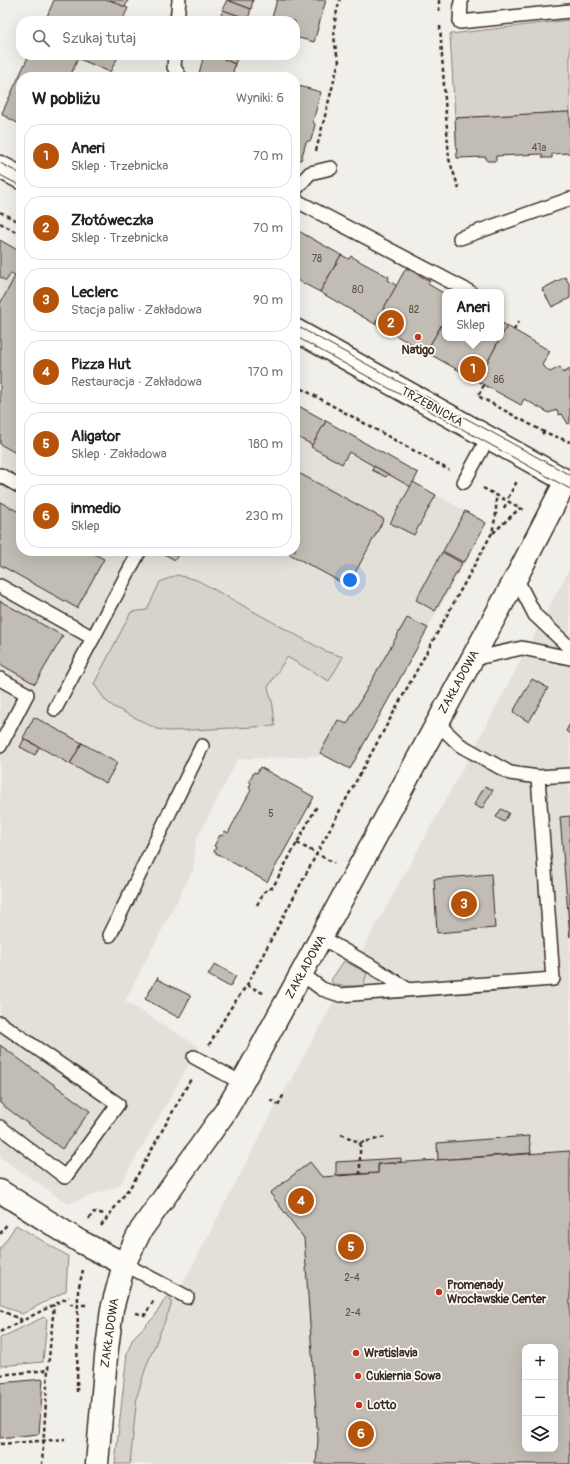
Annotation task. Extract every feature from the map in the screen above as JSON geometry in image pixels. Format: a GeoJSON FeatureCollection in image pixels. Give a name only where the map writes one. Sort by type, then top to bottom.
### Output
{"type":"FeatureCollection","features":[{"type":"Feature","properties":{"kind":"street"},"geometry":{"type":"LineString","coordinates":[[0,167],[16,175]]}},
{"type":"Feature","properties":{"kind":"street","name":"TRZEBNICKA"},"geometry":{"type":"LineString","coordinates":[[300,333],[568,482]]}},
{"type":"Feature","properties":{"kind":"street","name":"ZAKŁADOWA"},"geometry":{"type":"LineString","coordinates":[[97,1464],[106,1358],[112,1309],[124,1264],[141,1230],[225,1112],[242,1083],[568,482]]}},
{"type":"Feature","properties":{"kind":"street"},"geometry":{"type":"LineString","coordinates":[[0,1191],[79,1241],[124,1264]]}},
{"type":"Feature","properties":{"kind":"lane"},"geometry":{"type":"LineString","coordinates":[[177,16],[179,0]]}},
{"type":"Feature","properties":{"kind":"lane"},"geometry":{"type":"LineString","coordinates":[[461,0],[460,22],[570,11]]}},
{"type":"Feature","properties":{"kind":"lane"},"geometry":{"type":"LineString","coordinates":[[175,60],[174,67],[177,72]]}},
{"type":"Feature","properties":{"kind":"lane"},"geometry":{"type":"LineString","coordinates":[[300,184],[310,173],[331,168]]}},
{"type":"Feature","properties":{"kind":"lane"},"geometry":{"type":"LineString","coordinates":[[460,238],[570,199]]}},
{"type":"Feature","properties":{"kind":"lane"},"geometry":{"type":"LineString","coordinates":[[300,203],[464,289]]}},
{"type":"Feature","properties":{"kind":"lane"},"geometry":{"type":"LineString","coordinates":[[465,480],[488,438]]}},
{"type":"Feature","properties":{"kind":"lane"},"geometry":{"type":"LineString","coordinates":[[0,475],[16,483]]}},
{"type":"Feature","properties":{"kind":"lane"},"geometry":{"type":"LineString","coordinates":[[55,709],[137,556]]}},
{"type":"Feature","properties":{"kind":"lane"},"geometry":{"type":"LineString","coordinates":[[516,578],[535,615],[570,648]]}},
{"type":"Feature","properties":{"kind":"lane"},"geometry":{"type":"LineString","coordinates":[[0,586],[93,638]]}},
{"type":"Feature","properties":{"kind":"lane"},"geometry":{"type":"LineString","coordinates":[[472,659],[522,648],[570,658]]}},
{"type":"Feature","properties":{"kind":"lane"},"geometry":{"type":"LineString","coordinates":[[0,679],[27,694],[0,746]]}},
{"type":"Feature","properties":{"kind":"lane"},"geometry":{"type":"LineString","coordinates":[[437,723],[460,745],[510,773],[538,777],[570,775]]}},
{"type":"Feature","properties":{"kind":"lane"},"geometry":{"type":"LineString","coordinates":[[110,935],[202,746]]}},
{"type":"Feature","properties":{"kind":"lane"},"geometry":{"type":"LineString","coordinates":[[302,974],[322,989],[340,995],[553,979],[538,777]]}},
{"type":"Feature","properties":{"kind":"lane"},"geometry":{"type":"LineString","coordinates":[[322,938],[371,966],[407,989]]}},
{"type":"Feature","properties":{"kind":"lane"},"geometry":{"type":"LineString","coordinates":[[0,1023],[118,1104],[65,1177],[0,1127]]}},
{"type":"Feature","properties":{"kind":"lane"},"geometry":{"type":"LineString","coordinates":[[194,1057],[242,1083]]}},
{"type":"Feature","properties":{"kind":"lane"},"geometry":{"type":"LineString","coordinates":[[124,1264],[187,1297]]}},
{"type":"Feature","properties":{"kind":"path"},"geometry":{"type":"LineString","coordinates":[[310,173],[339,61],[335,49],[334,21],[340,0]]}},
{"type":"Feature","properties":{"kind":"path"},"geometry":{"type":"LineString","coordinates":[[439,0],[440,16]]}},
{"type":"Feature","properties":{"kind":"path"},"geometry":{"type":"LineString","coordinates":[[440,24],[449,158],[460,192]]}},
{"type":"Feature","properties":{"kind":"path"},"geometry":{"type":"LineString","coordinates":[[0,212],[16,220]]}},
{"type":"Feature","properties":{"kind":"path"},"geometry":{"type":"LineString","coordinates":[[0,223],[16,231]]}},
{"type":"Feature","properties":{"kind":"path"},"geometry":{"type":"LineString","coordinates":[[514,330],[519,321]]}},
{"type":"Feature","properties":{"kind":"path"},"geometry":{"type":"LineString","coordinates":[[484,385],[478,396],[543,433],[570,442]]}},
{"type":"Feature","properties":{"kind":"path"},"geometry":{"type":"LineString","coordinates":[[300,388],[454,472],[465,480],[528,512]]}},
{"type":"Feature","properties":{"kind":"path"},"geometry":{"type":"LineString","coordinates":[[508,498],[517,481]]}},
{"type":"Feature","properties":{"kind":"path"},"geometry":{"type":"LineString","coordinates":[[209,1046],[230,1009],[247,985],[492,533],[496,514],[496,495]]}},
{"type":"Feature","properties":{"kind":"path"},"geometry":{"type":"LineString","coordinates":[[504,508],[506,504]]}},
{"type":"Feature","properties":{"kind":"path"},"geometry":{"type":"LineString","coordinates":[[492,533],[520,508]]}},
{"type":"Feature","properties":{"kind":"path"},"geometry":{"type":"LineString","coordinates":[[257,905],[264,892],[273,887],[317,806]]}},
{"type":"Feature","properties":{"kind":"path"},"geometry":{"type":"LineString","coordinates":[[297,843],[314,852]]}},
{"type":"Feature","properties":{"kind":"path"},"geometry":{"type":"LineString","coordinates":[[322,856],[334,863]]}},
{"type":"Feature","properties":{"kind":"path"},"geometry":{"type":"LineString","coordinates":[[247,985],[268,996]]}},
{"type":"Feature","properties":{"kind":"path"},"geometry":{"type":"LineString","coordinates":[[109,1215],[133,1183],[193,1075]]}},
{"type":"Feature","properties":{"kind":"path"},"geometry":{"type":"LineString","coordinates":[[270,1100],[280,1106],[284,1094]]}},
{"type":"Feature","properties":{"kind":"path"},"geometry":{"type":"LineString","coordinates":[[341,1134],[360,1143],[384,1137]]}},
{"type":"Feature","properties":{"kind":"path"},"geometry":{"type":"LineString","coordinates":[[360,1143],[360,1174]]}},
{"type":"Feature","properties":{"kind":"path"},"geometry":{"type":"LineString","coordinates":[[86,1224],[94,1212],[104,1214]]}},
{"type":"Feature","properties":{"kind":"path"},"geometry":{"type":"LineString","coordinates":[[0,1234],[11,1218]]}},
{"type":"Feature","properties":{"kind":"path"},"geometry":{"type":"LineString","coordinates":[[77,1393],[78,1291],[85,1265]]}},
{"type":"Feature","properties":{"kind":"path"},"geometry":{"type":"LineString","coordinates":[[0,1332],[69,1297]]}},
{"type":"Feature","properties":{"kind":"path"},"geometry":{"type":"LineString","coordinates":[[145,1315],[155,1298]]}},
{"type":"Feature","properties":{"kind":"path"},"geometry":{"type":"LineString","coordinates":[[42,1464],[54,1304]]}},
{"type":"Feature","properties":{"kind":"path"},"geometry":{"type":"LineString","coordinates":[[0,1310],[22,1320]]}},
{"type":"Feature","properties":{"kind":"path"},"geometry":{"type":"LineString","coordinates":[[0,1375],[48,1370]]}},
{"type":"Feature","properties":{"kind":"path"},"geometry":{"type":"LineString","coordinates":[[0,1444],[65,1439]]}},
{"type":"Feature","properties":{"kind":"shaded area"},"geometry":{"type":"Polygon","coordinates":[[[570,20],[570,112],[455,118],[450,34],[570,20]]]}},
{"type":"Feature","properties":{"kind":"shaded area"},"geometry":{"type":"Polygon","coordinates":[[[0,240],[16,249],[16,556],[300,556],[300,407],[418,473],[414,482],[486,523],[350,769],[321,754],[320,756],[238,759],[196,840],[193,870],[125,1001],[199,1047],[120,1185],[68,1204],[0,1157],[0,240]]]}},
{"type":"Feature","properties":{"kind":"shaded area"},"geometry":{"type":"Polygon","coordinates":[[[570,568],[570,1464],[115,1464],[127,1353],[133,1338],[155,1316],[162,1305],[171,1301],[184,1282],[269,1119],[478,741],[570,568]]]}},
{"type":"Feature","properties":{"kind":"shaded area"},"geometry":{"type":"Polygon","coordinates":[[[177,575],[197,580],[325,651],[343,657],[329,681],[287,657],[268,687],[273,706],[275,726],[169,731],[157,729],[114,707],[106,701],[94,684],[131,612],[147,610],[160,582],[177,575]]]}},
{"type":"Feature","properties":{"kind":"shaded area"},"geometry":{"type":"Polygon","coordinates":[[[344,961],[367,973],[363,986],[342,986],[333,984],[331,980],[344,961]]]}},
{"type":"Feature","properties":{"kind":"shaded area"},"geometry":{"type":"Polygon","coordinates":[[[16,1225],[68,1256],[66,1291],[22,1314],[0,1304],[0,1249],[16,1225]]]}},
{"type":"Feature","properties":{"kind":"shaded area"},"geometry":{"type":"Polygon","coordinates":[[[166,1297],[171,1301],[171,1306],[146,1367],[137,1396],[130,1464],[115,1464],[127,1353],[133,1338],[155,1316],[166,1297]]]}},
{"type":"Feature","properties":{"kind":"shaded area"},"geometry":{"type":"Polygon","coordinates":[[[44,1317],[47,1319],[43,1362],[0,1366],[0,1338],[44,1317]]]}},
{"type":"Feature","properties":{"kind":"building"},"geometry":{"type":"Polygon","coordinates":[[[54,0],[110,0],[128,8],[124,16],[47,16],[54,0]]]}},
{"type":"Feature","properties":{"kind":"building"},"geometry":{"type":"Polygon","coordinates":[[[110,0],[128,0],[125,7],[110,0]]]}},
{"type":"Feature","properties":{"kind":"building"},"geometry":{"type":"Polygon","coordinates":[[[227,0],[253,0],[251,9],[227,0]]]}},
{"type":"Feature","properties":{"kind":"building"},"geometry":{"type":"Polygon","coordinates":[[[227,0],[251,9],[249,16],[239,16],[222,10],[227,0]]]}},
{"type":"Feature","properties":{"kind":"building"},"geometry":{"type":"Polygon","coordinates":[[[277,0],[326,0],[314,42],[300,38],[300,16],[272,16],[277,0]]]}},
{"type":"Feature","properties":{"kind":"building"},"geometry":{"type":"Polygon","coordinates":[[[223,10],[240,16],[221,16],[223,10]]]}},
{"type":"Feature","properties":{"kind":"building"},"geometry":{"type":"Polygon","coordinates":[[[27,60],[77,60],[72,72],[21,72],[27,60]]]}},
{"type":"Feature","properties":{"kind":"building"},"geometry":{"type":"Polygon","coordinates":[[[82,60],[116,60],[110,72],[82,60]]]}},
{"type":"Feature","properties":{"kind":"building"},"geometry":{"type":"Polygon","coordinates":[[[203,60],[227,60],[235,64],[233,72],[199,72],[203,60]]]}},
{"type":"Feature","properties":{"kind":"building"},"geometry":{"type":"Polygon","coordinates":[[[227,60],[236,60],[235,64],[227,60]]]}},
{"type":"Feature","properties":{"kind":"building"},"geometry":{"type":"Polygon","coordinates":[[[16,83],[16,122],[2,113],[16,83]]]}},
{"type":"Feature","properties":{"kind":"building"},"geometry":{"type":"Polygon","coordinates":[[[300,86],[321,92],[313,121],[315,125],[311,140],[306,142],[301,160],[300,86]]]}},
{"type":"Feature","properties":{"kind":"building"},"geometry":{"type":"Polygon","coordinates":[[[570,112],[570,153],[552,154],[552,158],[543,158],[542,154],[496,156],[496,161],[487,161],[486,157],[457,158],[455,118],[570,112]]]}},
{"type":"Feature","properties":{"kind":"building"},"geometry":{"type":"Polygon","coordinates":[[[300,232],[341,255],[320,292],[300,282],[300,232]]]}},
{"type":"Feature","properties":{"kind":"building"},"geometry":{"type":"Polygon","coordinates":[[[0,240],[16,249],[16,276],[11,273],[6,281],[0,277],[0,240]]]}},
{"type":"Feature","properties":{"kind":"building"},"geometry":{"type":"Polygon","coordinates":[[[341,255],[349,259],[351,256],[389,277],[388,280],[397,286],[375,324],[320,292],[341,255]]]}},
{"type":"Feature","properties":{"kind":"building"},"geometry":{"type":"Polygon","coordinates":[[[406,268],[430,281],[428,284],[442,292],[442,324],[426,352],[375,324],[406,268]]]}},
{"type":"Feature","properties":{"kind":"building"},"geometry":{"type":"Polygon","coordinates":[[[16,275],[16,453],[0,444],[0,304],[16,275]]]}},
{"type":"Feature","properties":{"kind":"building"},"geometry":{"type":"Polygon","coordinates":[[[565,277],[570,285],[570,298],[552,307],[542,289],[565,277]]]}},
{"type":"Feature","properties":{"kind":"building"},"geometry":{"type":"Polygon","coordinates":[[[442,324],[442,341],[498,341],[478,381],[426,352],[442,324]]]}},
{"type":"Feature","properties":{"kind":"building"},"geometry":{"type":"Polygon","coordinates":[[[504,324],[507,326],[504,332],[504,324]]]}},
{"type":"Feature","properties":{"kind":"building"},"geometry":{"type":"Polygon","coordinates":[[[507,326],[550,351],[542,365],[550,372],[560,367],[563,373],[570,369],[570,423],[568,424],[562,414],[559,415],[557,410],[549,413],[524,399],[521,405],[477,381],[499,341],[504,341],[504,332],[507,326]]]}},
{"type":"Feature","properties":{"kind":"building"},"geometry":{"type":"Polygon","coordinates":[[[300,407],[326,421],[313,445],[300,438],[300,407]]]}},
{"type":"Feature","properties":{"kind":"building"},"geometry":{"type":"Polygon","coordinates":[[[326,421],[418,473],[411,487],[349,452],[342,464],[311,447],[326,421]]]}},
{"type":"Feature","properties":{"kind":"building"},"geometry":{"type":"Polygon","coordinates":[[[374,466],[388,474],[386,477],[372,470],[374,466]]]}},
{"type":"Feature","properties":{"kind":"building"},"geometry":{"type":"Polygon","coordinates":[[[300,474],[384,519],[348,586],[293,556],[300,556],[300,474]]]}},
{"type":"Feature","properties":{"kind":"building"},"geometry":{"type":"Polygon","coordinates":[[[413,482],[436,495],[414,535],[390,523],[413,482]]]}},
{"type":"Feature","properties":{"kind":"building"},"geometry":{"type":"Polygon","coordinates":[[[0,502],[16,510],[16,556],[98,556],[104,559],[77,608],[0,565],[0,502]]]}},
{"type":"Feature","properties":{"kind":"building"},"geometry":{"type":"Polygon","coordinates":[[[465,511],[486,523],[466,560],[463,562],[443,551],[465,511]]]}},
{"type":"Feature","properties":{"kind":"building"},"geometry":{"type":"Polygon","coordinates":[[[442,552],[462,563],[435,611],[416,600],[442,552]]]}},
{"type":"Feature","properties":{"kind":"building"},"geometry":{"type":"Polygon","coordinates":[[[168,556],[177,556],[175,560],[168,556]]]}},
{"type":"Feature","properties":{"kind":"building"},"geometry":{"type":"Polygon","coordinates":[[[0,601],[63,636],[35,684],[0,664],[0,601]]]}},
{"type":"Feature","properties":{"kind":"building"},"geometry":{"type":"Polygon","coordinates":[[[407,618],[428,628],[350,769],[320,753],[338,720],[347,724],[407,618]]]}},
{"type":"Feature","properties":{"kind":"building"},"geometry":{"type":"Polygon","coordinates":[[[532,679],[548,688],[529,722],[513,712],[532,679]]]}},
{"type":"Feature","properties":{"kind":"building"},"geometry":{"type":"Polygon","coordinates":[[[34,717],[82,743],[70,764],[23,738],[34,717]]]}},
{"type":"Feature","properties":{"kind":"building"},"geometry":{"type":"Polygon","coordinates":[[[570,724],[570,734],[566,731],[570,724]]]}},
{"type":"Feature","properties":{"kind":"building"},"geometry":{"type":"Polygon","coordinates":[[[24,739],[39,747],[35,755],[20,747],[24,739]]]}},
{"type":"Feature","properties":{"kind":"building"},"geometry":{"type":"Polygon","coordinates":[[[82,743],[117,763],[106,783],[70,764],[82,743]]]}},
{"type":"Feature","properties":{"kind":"building"},"geometry":{"type":"Polygon","coordinates":[[[260,767],[314,797],[267,882],[214,852],[216,847],[214,846],[220,835],[222,836],[225,831],[228,833],[251,790],[249,788],[251,783],[249,781],[254,772],[257,773],[260,767]]]}},
{"type":"Feature","properties":{"kind":"building"},"geometry":{"type":"Polygon","coordinates":[[[485,786],[493,790],[482,809],[474,805],[485,786]]]}},
{"type":"Feature","properties":{"kind":"building"},"geometry":{"type":"Polygon","coordinates":[[[501,809],[509,813],[504,822],[496,817],[501,809]]]}},
{"type":"Feature","properties":{"kind":"building"},"geometry":{"type":"Polygon","coordinates":[[[570,816],[570,937],[560,817],[570,816]]]}},
{"type":"Feature","properties":{"kind":"building"},"geometry":{"type":"Polygon","coordinates":[[[491,874],[495,928],[437,933],[434,879],[491,874]]]}},
{"type":"Feature","properties":{"kind":"building"},"geometry":{"type":"Polygon","coordinates":[[[215,964],[236,976],[230,987],[208,975],[215,964]]]}},
{"type":"Feature","properties":{"kind":"building"},"geometry":{"type":"Polygon","coordinates":[[[158,977],[157,979],[191,996],[179,1018],[145,999],[158,977]]]}},
{"type":"Feature","properties":{"kind":"building"},"geometry":{"type":"Polygon","coordinates":[[[0,1045],[90,1111],[62,1149],[0,1103],[0,1045]]]}},
{"type":"Feature","properties":{"kind":"building"},"geometry":{"type":"Polygon","coordinates":[[[529,1136],[531,1153],[438,1160],[437,1143],[529,1136]]]}},
{"type":"Feature","properties":{"kind":"building","name":"Promenady Wrocławskie Center"},"geometry":{"type":"Polygon","coordinates":[[[570,1151],[570,1464],[316,1464],[318,1440],[304,1238],[270,1193],[310,1162],[322,1177],[378,1173],[378,1164],[570,1151]]]}},
{"type":"Feature","properties":{"kind":"building"},"geometry":{"type":"Polygon","coordinates":[[[401,1158],[401,1162],[378,1164],[378,1173],[336,1175],[336,1162],[401,1158]]]}},
{"type":"Feature","properties":{"kind":"building"},"geometry":{"type":"Polygon","coordinates":[[[43,1379],[39,1434],[0,1438],[0,1383],[43,1379]]]}},
{"type":"Feature","properties":{"kind":"tram line"},"geometry":{"type":"LineString","coordinates":[[0,163],[16,171]]}},
{"type":"Feature","properties":{"kind":"tram line"},"geometry":{"type":"LineString","coordinates":[[0,175],[16,183]]}},
{"type":"Feature","properties":{"kind":"tram line"},"geometry":{"type":"LineString","coordinates":[[300,328],[570,475]]}},
{"type":"Feature","properties":{"kind":"tram line"},"geometry":{"type":"LineString","coordinates":[[300,339],[570,489]]}},
{"type":"Feature","properties":{"kind":"place","name":"Złotóweczka"},"geometry":{"type":"Point","coordinates":[391,323]}},
{"type":"Feature","properties":{"kind":"place","name":"Natigo"},"geometry":{"type":"Point","coordinates":[418,337]}},
{"type":"Feature","properties":{"kind":"place","name":"Aneri"},"geometry":{"type":"Point","coordinates":[473,369]}},
{"type":"Feature","properties":{"kind":"place","name":"Leclerc"},"geometry":{"type":"Point","coordinates":[464,904]}},
{"type":"Feature","properties":{"kind":"place","name":"Pizza Hut"},"geometry":{"type":"Point","coordinates":[301,1201]}},
{"type":"Feature","properties":{"kind":"place","name":"Aligator"},"geometry":{"type":"Point","coordinates":[351,1247]}},
{"type":"Feature","properties":{"kind":"place","name":"Promenady Wrocławskie Center"},"geometry":{"type":"Point","coordinates":[439,1292]}},
{"type":"Feature","properties":{"kind":"place","name":"Wratislavia"},"geometry":{"type":"Point","coordinates":[356,1353]}},
{"type":"Feature","properties":{"kind":"place","name":"Cukiernia Sowa"},"geometry":{"type":"Point","coordinates":[358,1376]}},
{"type":"Feature","properties":{"kind":"place","name":"Lotto"},"geometry":{"type":"Point","coordinates":[359,1405]}},
{"type":"Feature","properties":{"kind":"place","name":"inmedio"},"geometry":{"type":"Point","coordinates":[361,1434]}}]}
